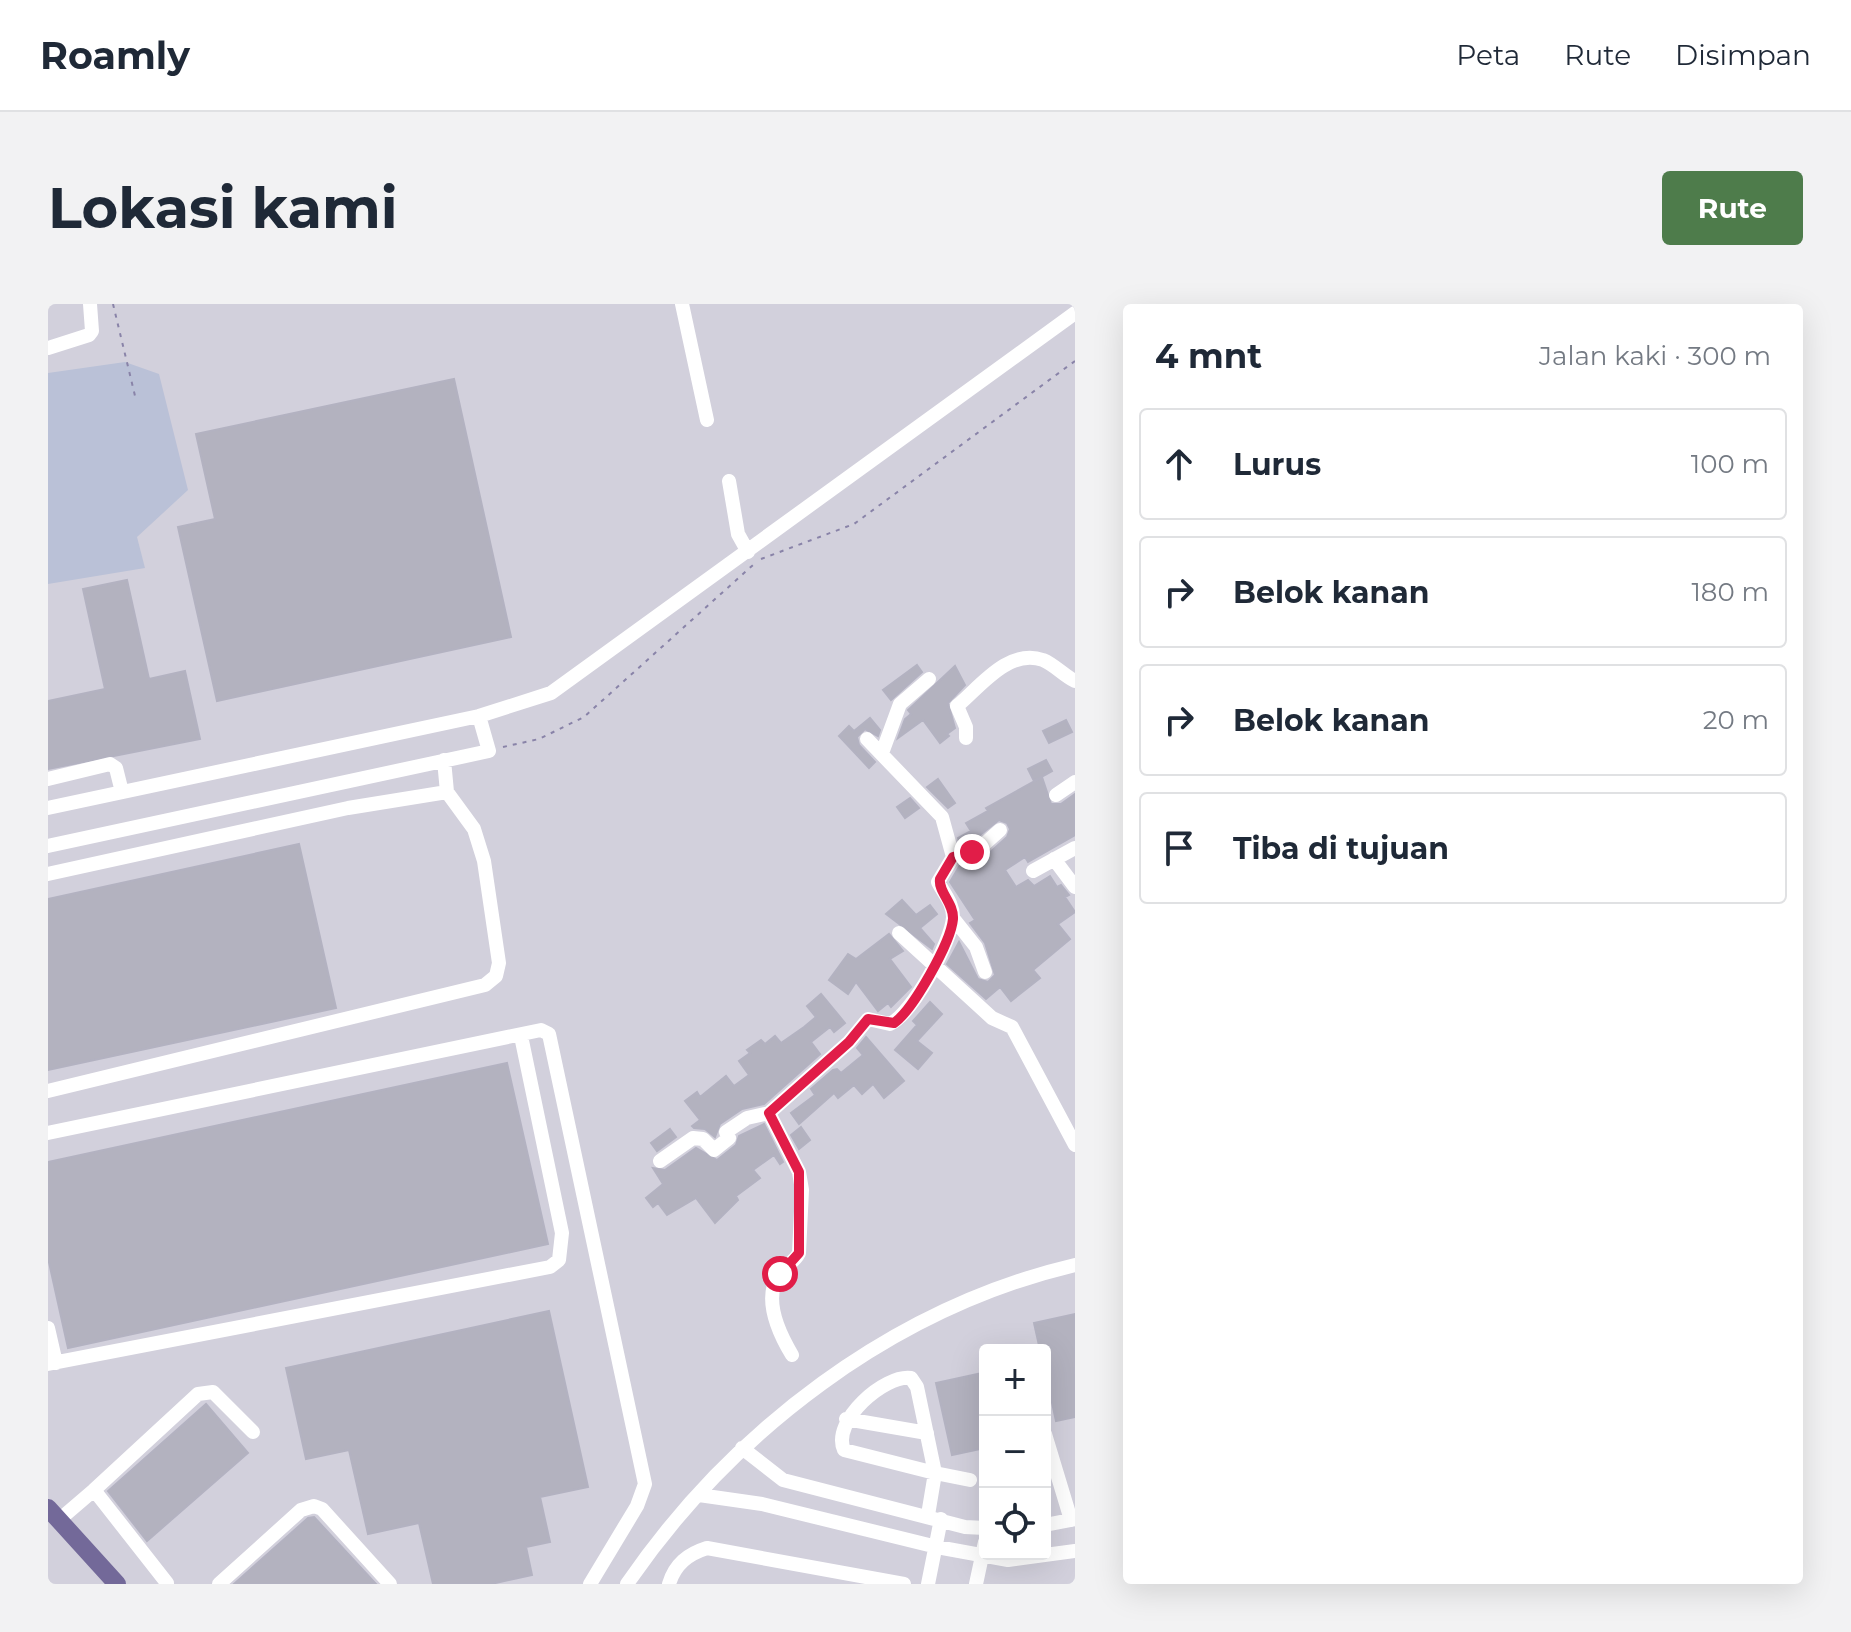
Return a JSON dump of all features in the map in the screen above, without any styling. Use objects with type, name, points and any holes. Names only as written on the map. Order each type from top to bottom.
[{"type":"main road","points":[[54,1514],[117,1584]]},
{"type":"street","points":[[48,348],[89,335],[92,331],[90,304]]},
{"type":"street","points":[[682,304],[707,420]]},
{"type":"street","points":[[48,808],[479,716],[551,693],[1075,313]]},
{"type":"street","points":[[729,481],[738,534],[748,552]]},
{"type":"street","points":[[966,738],[966,727],[957,706],[1003,666],[1019,659],[1040,659],[1075,681]]},
{"type":"street","points":[[882,753],[900,704],[929,679]]},
{"type":"street","points":[[48,846],[489,751],[479,716]]},
{"type":"street","points":[[867,739],[942,817],[953,857]]},
{"type":"street","points":[[48,1091],[485,985],[496,976],[499,963],[484,861],[474,829],[447,792],[444,760]]},
{"type":"street","points":[[48,779],[110,764],[116,768],[122,792]]},
{"type":"street","points":[[1056,795],[1075,782]]},
{"type":"street","points":[[48,874],[348,808],[447,792]]},
{"type":"street","points":[[660,1161],[693,1138],[703,1139],[714,1150],[729,1138],[726,1132],[733,1127],[747,1118],[769,1113],[849,1042],[868,1019],[890,1024],[900,1018],[920,992],[951,925],[949,901],[938,882],[953,857],[981,847],[1000,830]]},
{"type":"street","points":[[1033,871],[1075,848]]},
{"type":"street","points":[[1054,859],[1075,887]]},
{"type":"street","points":[[951,925],[967,934],[976,947],[985,972]]},
{"type":"street","points":[[899,933],[992,1018],[1012,1027],[1075,1145]]},
{"type":"street","points":[[48,1133],[541,1030],[551,1039],[645,1484],[637,1506],[590,1584]]},
{"type":"street","points":[[48,1328],[52,1363],[550,1267],[559,1260],[562,1233],[521,1036]]},
{"type":"street","points":[[769,1113],[793,1157],[802,1190],[799,1253],[780,1274],[774,1287],[774,1323],[792,1355]]},
{"type":"street","points":[[627,1584],[661,1534],[742,1448],[842,1367],[899,1333],[958,1304],[1075,1265]]},
{"type":"street","points":[[928,1584],[937,1547],[935,1473],[917,1387],[911,1378],[904,1377],[858,1406],[846,1419],[840,1438],[849,1454],[935,1473],[970,1480]]},
{"type":"street","points":[[54,1514],[94,1490],[198,1394],[213,1392],[253,1432]]},
{"type":"street","points":[[846,1419],[927,1433]]},
{"type":"street","points":[[742,1448],[783,1480],[979,1527]]},
{"type":"street","points":[[1051,1453],[1073,1519],[1051,1524]]},
{"type":"street","points":[[1060,1482],[1075,1479]]},
{"type":"street","points":[[94,1490],[167,1583]]},
{"type":"street","points":[[699,1495],[762,1504],[937,1547],[979,1548]]},
{"type":"street","points":[[219,1584],[301,1510],[314,1506],[322,1509],[390,1584]]},
{"type":"street","points":[[669,1584],[673,1571],[683,1561],[707,1548],[904,1584]]},
{"type":"street","points":[[1051,1554],[1075,1551]]},
{"type":"street","points":[[976,1584],[981,1560]]},
{"type":"path","points":[[113,304],[136,400]]},
{"type":"path","points":[[489,751],[539,739],[584,717],[761,558],[835,534],[854,524],[1075,361]]},
{"type":"shaded area","points":[[48,304],[1075,304],[1075,1584],[48,1584]]},
{"type":"shaded area","points":[[125,362],[159,374],[188,490],[137,537],[145,568],[48,584],[48,373]]},
{"type":"building","points":[[454,379],[511,637],[217,701],[178,527],[215,519],[196,434]]},
{"type":"building","points":[[127,580],[149,679],[185,671],[200,739],[48,769],[48,701],[105,689],[83,589]]},
{"type":"building","points":[[917,665],[922,672],[891,700],[883,690]]},
{"type":"building","points":[[955,666],[965,685],[948,703],[955,728],[947,734],[949,736],[940,743],[923,720],[898,738],[905,719],[911,714],[908,710]]},
{"type":"building","points":[[870,718],[880,730],[878,736],[865,729],[857,737],[859,745],[875,762],[869,768],[839,736],[849,726],[854,731]]},
{"type":"building","points":[[1066,720],[1072,732],[1049,743],[1043,731]]},
{"type":"building","points":[[1046,760],[1052,771],[1034,781],[1028,769]]},
{"type":"building","points":[[1042,777],[1051,804],[1061,804],[1075,794],[1075,835],[1028,862],[1025,857],[1005,870],[1016,887],[1028,880],[1034,886],[1050,876],[1057,887],[1061,885],[1069,895],[1065,897],[1075,912],[1058,924],[1070,939],[1033,970],[1040,978],[1011,1001],[1000,987],[986,999],[947,964],[959,942],[978,979],[988,982],[995,975],[985,943],[970,923],[975,920],[950,882],[960,865],[987,855],[1007,837],[1010,829],[1007,823],[999,820],[976,838],[960,844],[958,838],[971,831],[966,823],[988,811],[986,808]]},
{"type":"building","points":[[938,779],[955,803],[948,808],[927,787]]},
{"type":"building","points":[[910,798],[919,808],[905,818],[897,807]]},
{"type":"building","points":[[299,844],[336,1008],[48,1070],[48,899]]},
{"type":"building","points":[[902,900],[916,915],[930,905],[937,914],[920,928],[934,944],[932,949],[886,914]]},
{"type":"building","points":[[889,934],[903,951],[890,959],[911,987],[891,1007],[888,1003],[878,1011],[856,982],[848,994],[829,980],[848,954],[856,959]]},
{"type":"building","points":[[821,994],[845,1023],[834,1032],[830,1027],[811,1042],[820,1054],[764,1104],[742,1109],[720,1124],[715,1137],[705,1129],[694,1128],[692,1126],[700,1120],[685,1101],[697,1092],[700,1097],[726,1076],[734,1086],[749,1075],[739,1061],[750,1053],[747,1050],[761,1040],[765,1044],[775,1036],[781,1043],[804,1027],[816,1017],[807,1006]]},
{"type":"building","points":[[930,1002],[942,1014],[917,1041],[932,1053],[918,1069],[895,1050],[917,1025],[913,1021]]},
{"type":"building","points":[[866,1037],[904,1081],[884,1098],[873,1084],[862,1094],[854,1085],[838,1098],[834,1093],[799,1124],[791,1113],[815,1095],[811,1089],[833,1070],[841,1073],[863,1055],[857,1048]]},
{"type":"building","points":[[507,1063],[548,1244],[68,1348],[48,1258],[48,1162]]},
{"type":"building","points":[[764,1124],[783,1162],[780,1164],[774,1155],[753,1170],[760,1178],[736,1196],[738,1200],[715,1223],[696,1198],[667,1215],[658,1203],[653,1207],[646,1198],[663,1184],[653,1168],[665,1170],[696,1148],[717,1160],[736,1145],[739,1136]]},
{"type":"building","points":[[801,1127],[810,1140],[799,1149],[791,1135]]},
{"type":"building","points":[[670,1129],[676,1137],[657,1151],[651,1143]]},
{"type":"building","points":[[549,1311],[588,1487],[540,1497],[550,1542],[526,1547],[532,1575],[491,1584],[433,1584],[419,1523],[368,1534],[349,1450],[306,1459],[286,1368]]},
{"type":"building","points":[[1075,1314],[1075,1417],[1056,1421],[1051,1398],[1051,1344],[1039,1344],[1034,1323]]},
{"type":"building","points":[[979,1374],[979,1449],[952,1455],[936,1383]]},
{"type":"building","points":[[206,1404],[248,1453],[147,1541],[108,1491]]},
{"type":"building","points":[[314,1517],[376,1584],[234,1584],[308,1518]]},
{"type":"route","points":[[780,1274],[799,1253],[802,1190],[793,1157],[769,1113],[849,1042],[868,1019],[894,1023],[912,1004],[949,933],[953,918],[949,901],[938,882],[953,857],[972,852]]}]
